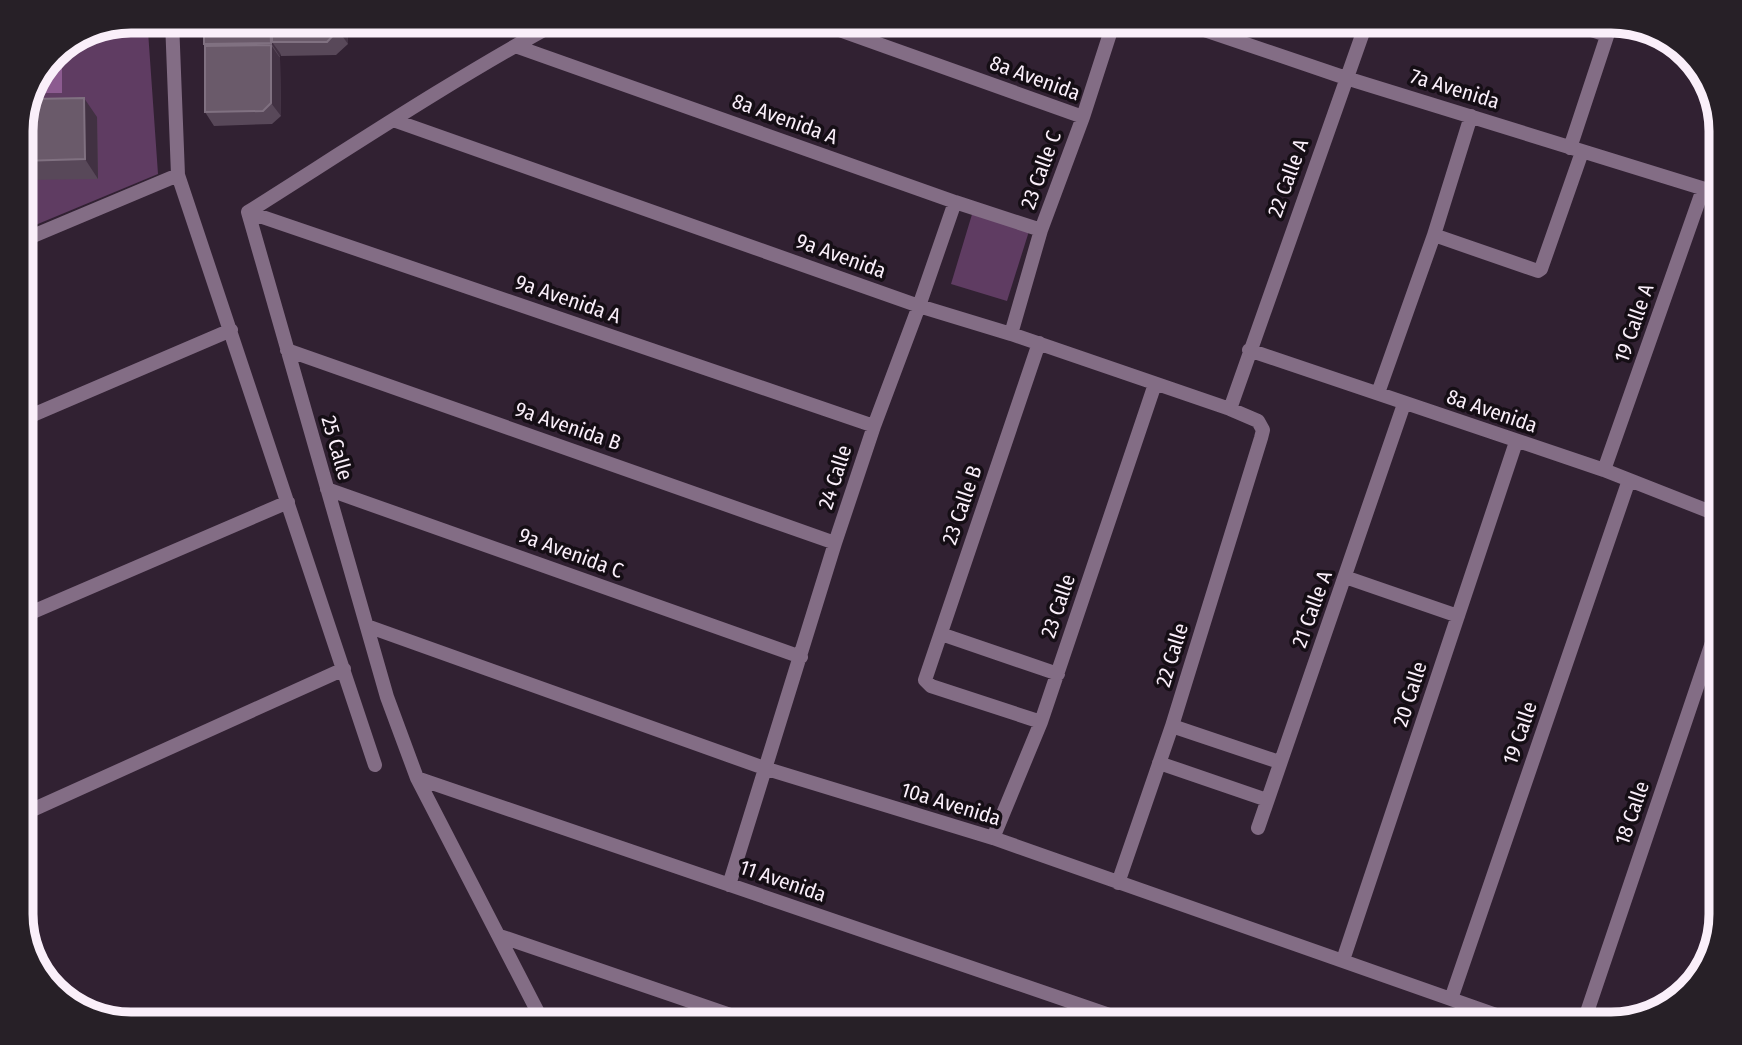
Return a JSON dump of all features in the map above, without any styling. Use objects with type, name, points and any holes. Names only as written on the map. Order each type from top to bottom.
[{"type":"street","points":[[172,33],[178,175],[375,765]]},
{"type":"street","points":[[248,212],[393,120],[538,33]]},
{"type":"street","name":"8a Avenida","points":[[848,33],[1083,117]]},
{"type":"street","name":"23 Calle C","points":[[1011,334],[1041,230],[1083,117],[1110,33]]},
{"type":"street","name":"7a Avenida","points":[[1213,33],[1346,78],[1709,191]]},
{"type":"street","name":"22 Calle A","points":[[1230,409],[1363,33]]},
{"type":"street","points":[[1434,235],[1538,271],[1541,269],[1609,33]]},
{"type":"street","name":"8a Avenida A","points":[[514,46],[1041,230]]},
{"type":"street","points":[[1378,393],[1434,235],[1471,116]]},
{"type":"street","name":"9a Avenida","points":[[393,120],[919,306],[1039,343],[1230,409],[1258,421],[1263,430],[1261,438]]},
{"type":"street","points":[[33,236],[178,175]]},
{"type":"street","name":"19 Calle A","points":[[1604,470],[1703,189]]},
{"type":"street","name":"24 Calle","points":[[730,885],[835,543],[955,202]]},
{"type":"street","name":"25 Calle","points":[[248,212],[387,697],[417,778],[538,1012]]},
{"type":"street","name":"9a Avenida A","points":[[248,212],[874,426]]},
{"type":"street","points":[[33,415],[231,330]]},
{"type":"street","name":"23 Calle B","points":[[1039,343],[925,680],[931,686],[1041,722]]},
{"type":"street","name":"9a Avenida B","points":[[287,350],[835,543]]},
{"type":"street","name":"8a Avenida","points":[[1249,350],[1604,470],[1709,511]]},
{"type":"street","name":"23 Calle","points":[[993,838],[1041,722],[1155,384]]},
{"type":"street","name":"21 Calle A","points":[[1258,828],[1404,404]]},
{"type":"street","name":"22 Calle","points":[[1118,883],[1172,726],[1261,438]]},
{"type":"street","name":"20 Calle","points":[[1343,960],[1516,442]]},
{"type":"street","name":"19 Calle","points":[[1451,999],[1629,480]]},
{"type":"street","name":"9a Avenida C","points":[[327,489],[801,657]]},
{"type":"street","points":[[33,612],[288,502]]},
{"type":"street","points":[[1345,577],[1458,616]]},
{"type":"street","name":"10a Avenida","points":[[367,626],[764,768],[993,838],[1488,1012]]},
{"type":"street","points":[[941,634],[1058,674]]},
{"type":"street","name":"18 Calle","points":[[1587,1012],[1709,651]]},
{"type":"street","points":[[33,810],[344,669]]},
{"type":"street","points":[[1172,726],[1279,762]]},
{"type":"street","points":[[1159,763],[1267,800]]},
{"type":"street","name":"11 Avenida","points":[[417,778],[1101,1012]]},
{"type":"street","points":[[500,936],[722,1012]]},
{"type":"shaded area","points":[[148,33],[158,174],[33,226],[33,125],[37,106],[50,77],[62,62],[77,50],[112,35]]},
{"type":"shaded area","points":[[62,62],[62,93],[42,93]]},
{"type":"shaded area","points":[[973,211],[1030,228],[1007,301],[951,284]]},
{"type":"building","points":[[204,33],[271,33],[271,43],[204,44]]},
{"type":"building","points":[[272,33],[335,33],[327,42],[272,42]]},
{"type":"building","points":[[271,45],[271,103],[263,111],[205,112],[205,46]]},
{"type":"building","points":[[84,98],[85,159],[33,161],[33,125],[39,99]]}]
